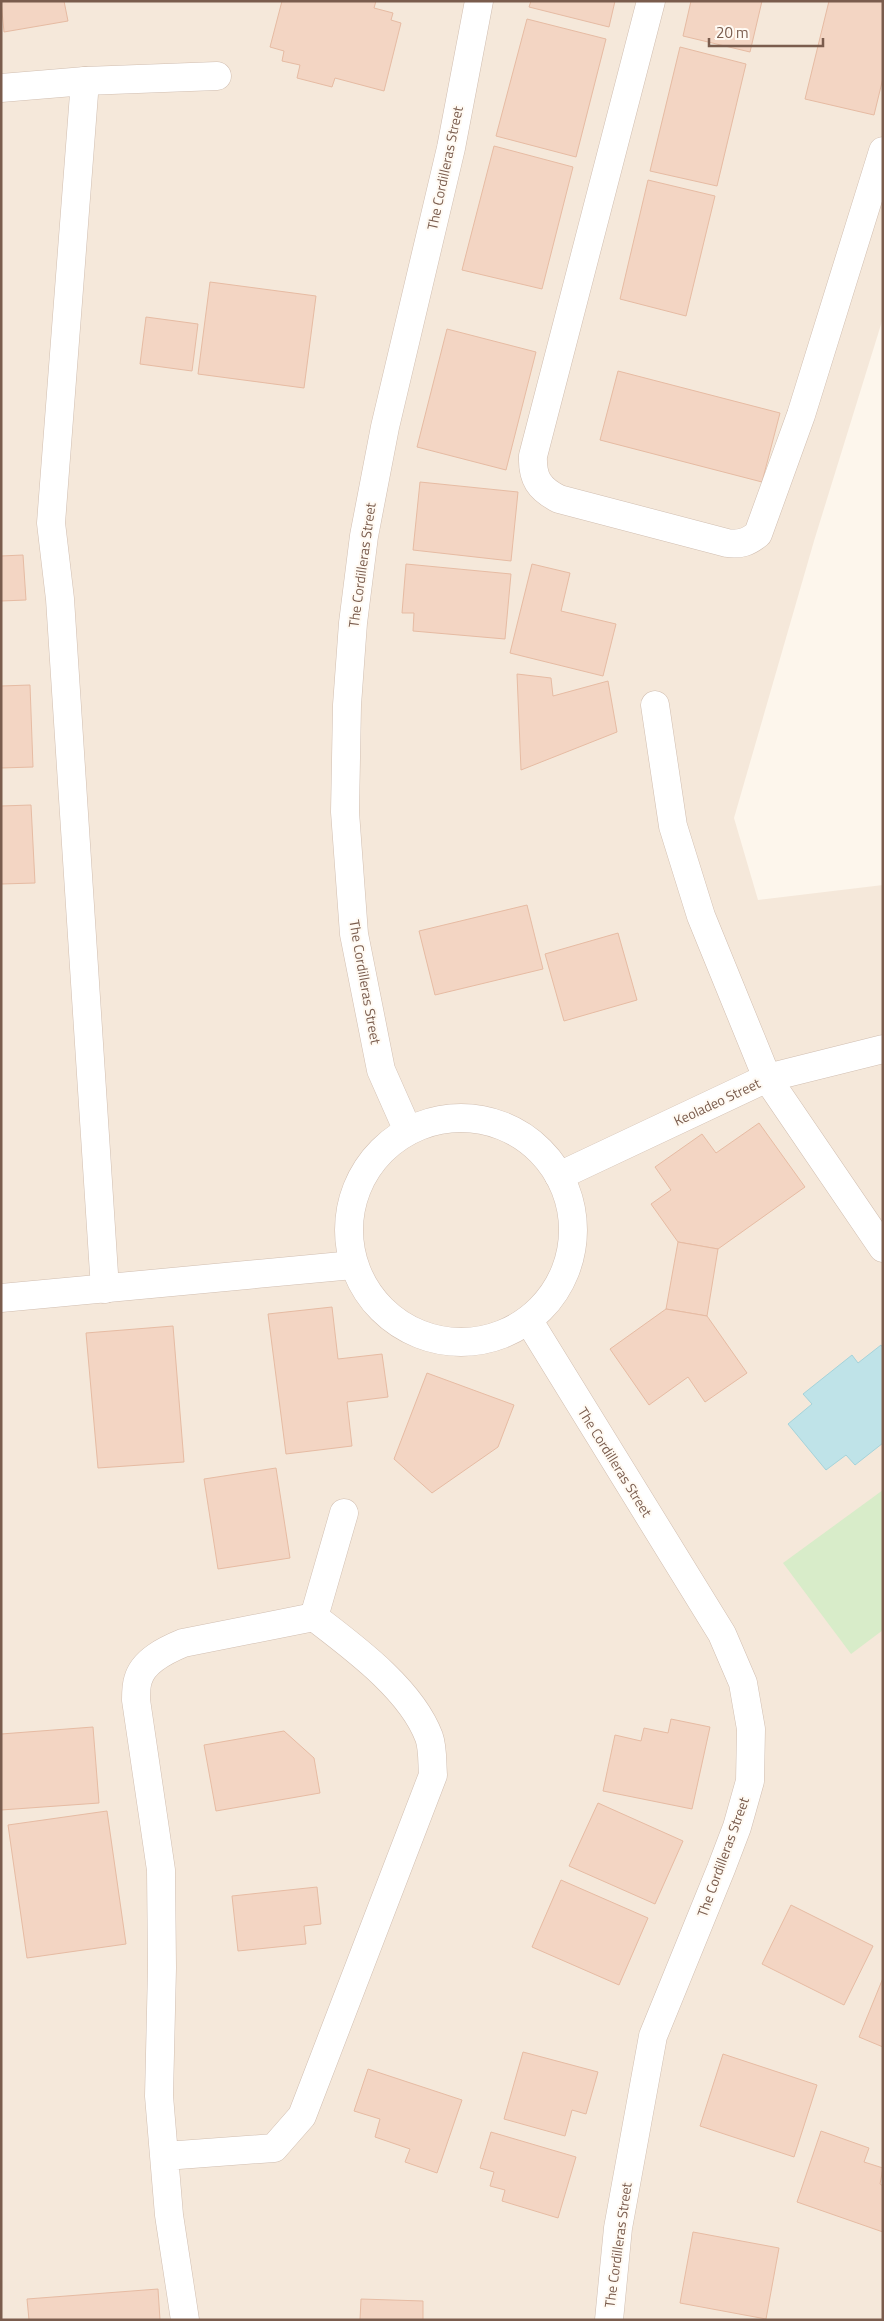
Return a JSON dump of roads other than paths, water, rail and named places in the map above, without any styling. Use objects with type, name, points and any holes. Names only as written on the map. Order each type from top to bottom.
[{"type":"street","name":"The Cordilleras Street","points":[[408,1131],[381,1070],[354,934],[345,812],[347,705],[353,623],[364,536],[385,427],[450,148],[479,1]]},
{"type":"street","points":[[651,1],[533,456],[533,470],[537,482],[546,493],[559,499],[727,544],[749,541],[758,534],[801,416],[883,150]]},
{"type":"street","points":[[1,88],[85,81],[217,76]]},
{"type":"street","points":[[85,81],[51,523],[61,609],[106,1289]]},
{"type":"street","points":[[655,705],[673,826],[701,916],[767,1078],[883,1248]]},
{"type":"street","name":"Keoladeo Street","points":[[559,1176],[767,1078],[883,1049]]},
{"type":"street","points":[[464,1118],[492,1122],[520,1134],[542,1152],[559,1176],[571,1210],[574,1227],[571,1254],[562,1279],[548,1302],[529,1321],[497,1337],[462,1343],[426,1338],[395,1322],[369,1297],[353,1265],[348,1231],[348,1213],[355,1188],[368,1165],[386,1146],[408,1131],[434,1121],[464,1118]]},
{"type":"street","points":[[1,1298],[353,1265]]},
{"type":"street","name":"The Cordilleras Street","points":[[529,1321],[722,1634],[743,1683],[750,1729],[750,1781],[737,1827],[653,2036],[618,2228],[608,2320]]},
{"type":"street","points":[[314,1617],[344,1513]]},
{"type":"street","points":[[165,2156],[274,2148],[302,2116],[433,1775],[430,1738],[412,1705],[363,1654],[314,1617],[182,1643],[162,1652],[143,1670],[138,1680],[136,1700],[161,1870],[162,1968],[159,2096],[169,2215],[185,2320]]},
{"type":"water","points":[[881,1345],[883,1348],[883,1443],[855,1465],[846,1455],[826,1470],[788,1424],[812,1404],[803,1394],[852,1355],[858,1363]]}]
